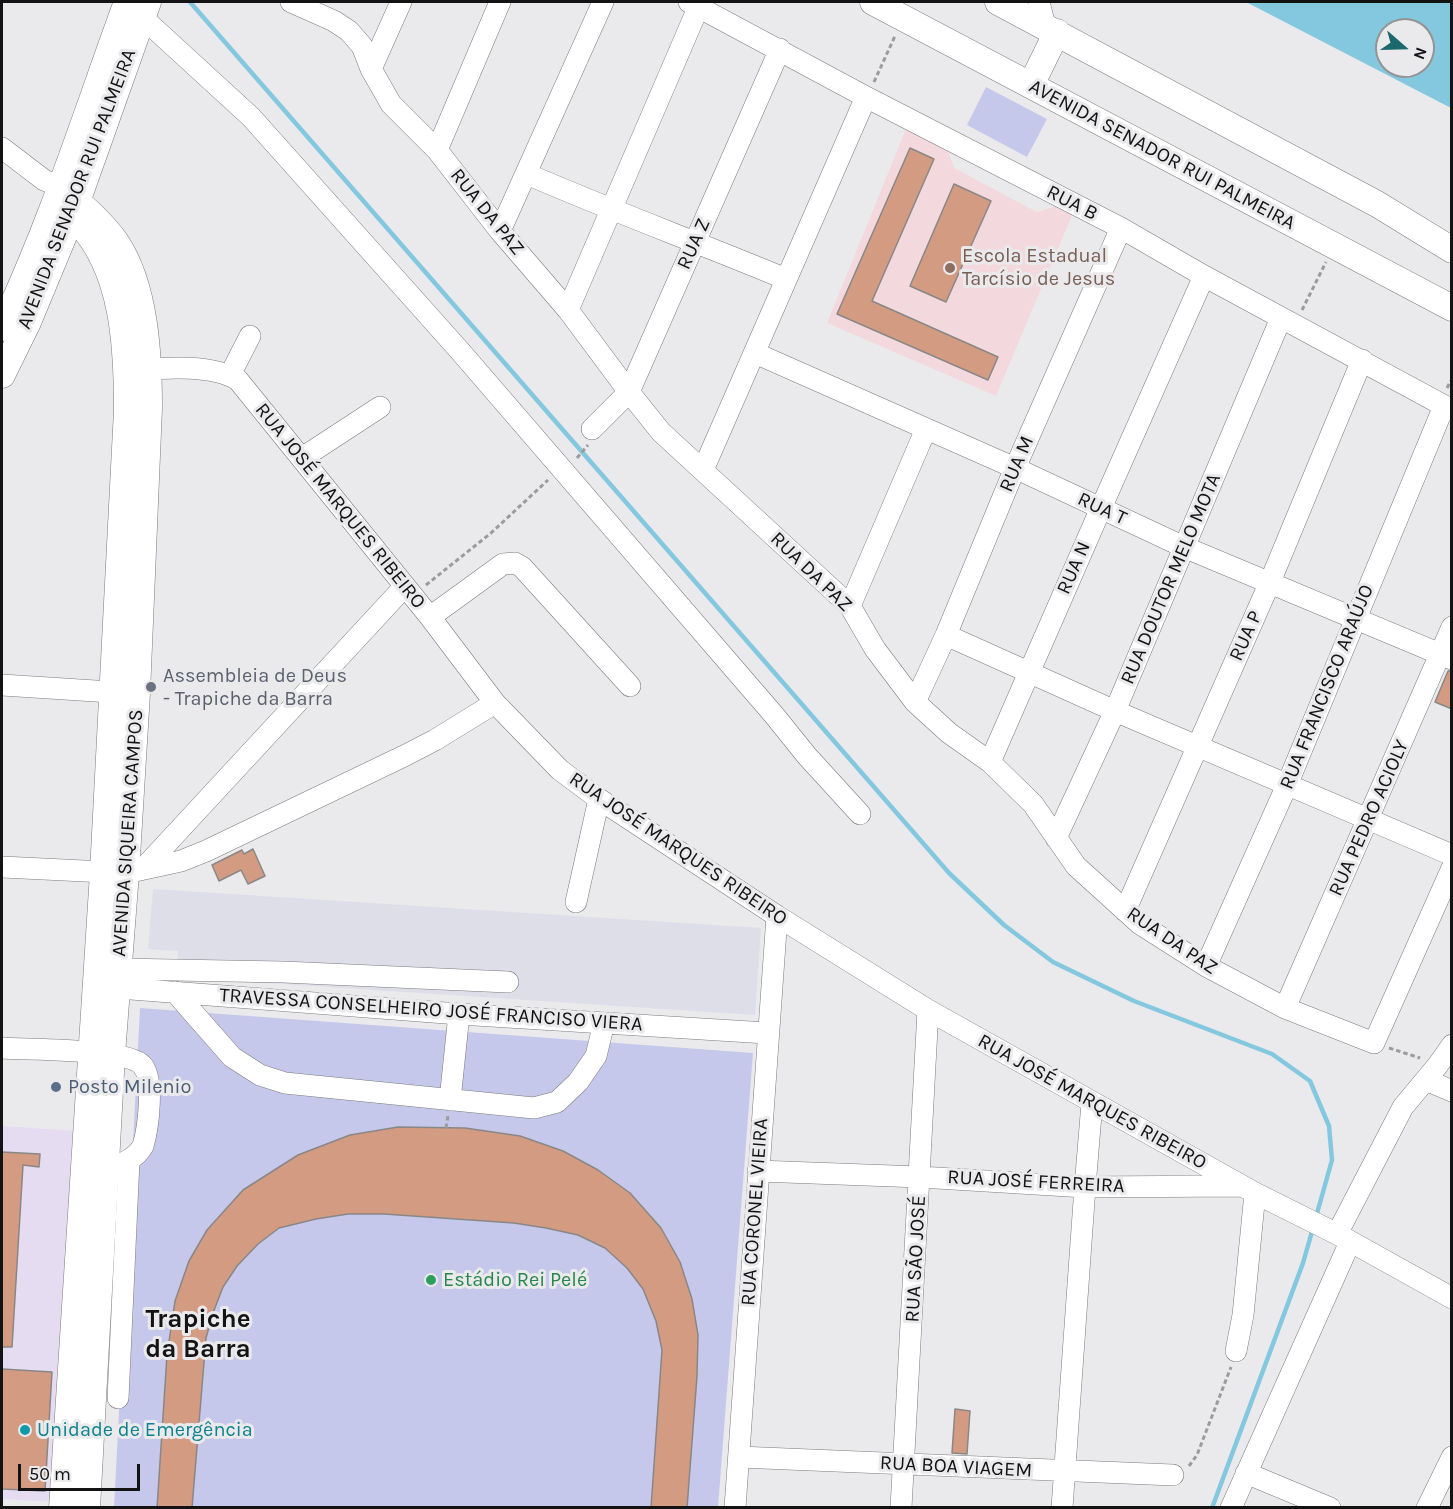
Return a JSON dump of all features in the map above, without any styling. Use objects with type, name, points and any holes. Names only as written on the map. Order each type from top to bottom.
[{"type":"main road","name":"AVENIDA SENADOR RUI PALMEIRA","points":[[873,2],[903,20],[1031,85],[1452,308]]},
{"type":"main road","points":[[998,2],[1047,20],[1377,204],[1452,250]]},
{"type":"main road","name":"AVENIDA SENADOR RUI PALMEIRA","points":[[2,328],[62,197],[140,7]]},
{"type":"main road","points":[[1031,85],[1047,20]]},
{"type":"main road","name":"AVENIDA SENADOR RUI PALMEIRA","points":[[2,375],[28,322],[57,251],[62,197]]},
{"type":"main road","name":"AVENIDA SIQUEIRA CAMPOS","points":[[62,197],[99,250],[108,270],[116,293],[124,339],[138,370]]},
{"type":"main road","name":"AVENIDA SIQUEIRA CAMPOS","points":[[62,197],[116,242],[129,265],[137,289],[138,370],[127,421],[124,872],[101,1054],[114,1242],[108,1336],[87,1508]]},
{"type":"main road","points":[[57,251],[70,244],[78,243],[99,250]]},
{"type":"main road","name":"AVENIDA SIQUEIRA CAMPOS","points":[[62,1508],[107,1157]]},
{"type":"street","points":[[371,69],[401,2]]},
{"type":"street","points":[[436,150],[500,2]]},
{"type":"street","points":[[500,231],[603,2]]},
{"type":"street","name":"RUA DA PAZ","points":[[298,3],[349,31],[362,46],[371,69],[391,104],[436,150],[500,231],[568,310],[628,392],[661,432],[850,606],[875,649],[915,702],[949,733],[990,762],[1033,804],[1076,866],[1140,924],[1206,966],[1285,1008],[1374,1043]]},
{"type":"street","points":[[568,310],[612,211],[694,5]]},
{"type":"street","name":"RUA B","points":[[694,5],[866,97],[1121,228],[1204,276],[1448,408]]},
{"type":"street","points":[[140,7],[251,117],[460,351],[569,465],[807,756],[860,814]]},
{"type":"street","name":"RUA Z","points":[[592,436],[628,392],[780,49]]},
{"type":"street","points":[[703,470],[866,97]]},
{"type":"street","points":[[2,148],[62,197]]},
{"type":"street","points":[[527,174],[612,211],[695,241],[786,279]]},
{"type":"street","name":"RUA M","points":[[915,702],[1121,228]]},
{"type":"street","name":"RUA N","points":[[990,762],[1204,276]]},
{"type":"street","name":"RUA DOUTOR MELO MOTA","points":[[1056,838],[1184,548],[1288,322]]},
{"type":"street","points":[[138,370],[196,369],[230,375],[250,336]]},
{"type":"street","name":"RUA T","points":[[755,353],[1015,468],[1184,548],[1446,657]]},
{"type":"street","name":"RUA P","points":[[1125,911],[1270,582],[1362,360]]},
{"type":"street","name":"RUA JOSÉ MARQUES RIBEIRO","points":[[230,375],[238,380],[308,454],[495,703],[561,770],[599,799],[777,916],[928,1010],[1249,1190],[1340,1236],[1452,1298]]},
{"type":"street","points":[[308,454],[380,407]]},
{"type":"street","name":"RUA FRANCISCO ARAÚJO","points":[[1206,966],[1287,785],[1354,620],[1448,408]]},
{"type":"street","points":[[850,606],[926,429]]},
{"type":"street","points":[[430,617],[503,564],[515,563],[522,567],[630,686]]},
{"type":"street","points":[[124,872],[409,591]]},
{"type":"street","name":"RUA PEDRO ACIOLY","points":[[1285,1008],[1368,820],[1446,657],[1452,627]]},
{"type":"street","points":[[946,635],[1114,711],[1452,855]]},
{"type":"street","points":[[2,685],[125,693]]},
{"type":"street","points":[[2,867],[124,872],[181,861],[435,740],[495,703]]},
{"type":"street","points":[[576,902],[599,799]]},
{"type":"street","points":[[1374,1043],[1452,868]]},
{"type":"street","name":"RUA CORONEL VIEIRA","points":[[735,1508],[777,916]]},
{"type":"street","points":[[111,983],[283,972],[508,982]]},
{"type":"street","name":"TRAVESSA CONSELHEIRO JOSÉ FRANCISO VIERA","points":[[111,983],[175,992],[459,1014],[767,1033]]},
{"type":"street","points":[[175,992],[232,1057],[260,1075],[285,1083],[534,1108],[556,1102],[578,1082],[596,1056],[604,1023]]},
{"type":"street","name":"RUA SÃO JOSÉ","points":[[901,1508],[921,1177],[928,1010]]},
{"type":"street","points":[[450,1100],[459,1014]]},
{"type":"street","points":[[1231,1508],[1340,1236],[1403,1107],[1452,1045]]},
{"type":"street","points":[[2,1048],[101,1054],[131,1058],[142,1065],[148,1074],[150,1086],[145,1140],[140,1152],[107,1157]]},
{"type":"street","points":[[1432,1072],[1452,1091]]},
{"type":"street","points":[[1062,1508],[1092,1103]]},
{"type":"street","name":"RUA JOSÉ FERREIRA","points":[[758,1171],[921,1177],[1085,1187],[1249,1190]]},
{"type":"street","points":[[1236,1351],[1243,1315],[1249,1190]]},
{"type":"street","points":[[108,1336],[125,1338],[131,1350],[125,1396]]},
{"type":"street","name":"RUA BOA VIAGEM","points":[[739,1457],[1173,1475]]},
{"type":"street","points":[[1427,1508],[1452,1457]]},
{"type":"street","points":[[1246,1473],[1330,1508]]},
{"type":"path","points":[[878,73],[903,20]]},
{"type":"path","points":[[1288,322],[1334,246]]},
{"type":"path","points":[[409,591],[482,540],[552,476],[569,465],[592,436]]},
{"type":"path","points":[[1374,1043],[1432,1072]]},
{"type":"path","points":[[1173,1475],[1180,1475],[1187,1470],[1197,1455],[1224,1389],[1236,1351]]},
{"type":"shaded area","points":[[1246,2],[1451,2],[1451,108],[1393,78],[1435,78],[1435,18],[1375,18],[1375,69]]},
{"type":"shaded area","points":[[986,87],[1047,119],[1027,157],[967,125]]},
{"type":"shaded area","name":"Escola Estadual Tarcísio de Jesus","points":[[906,129],[947,147],[954,168],[1037,212],[1056,206],[1073,213],[996,396],[827,323]]},
{"type":"shaded area","points":[[153,889],[761,928],[755,1015],[176,977],[178,951],[148,949]]},
{"type":"shaded area","name":"Estádio Rei Pelé","points":[[140,1008],[753,1053],[718,1507],[114,1508]]},
{"type":"shaded area","points":[[2,1126],[77,1131],[54,1502],[2,1499]]},
{"type":"building","points":[[910,148],[934,159],[872,301],[998,357],[988,380],[837,314]]},
{"type":"building","points":[[954,184],[991,201],[946,302],[910,286]]},
{"type":"building","points":[[1448,671],[1452,671],[1452,709],[1435,702]]},
{"type":"building","points":[[253,849],[265,876],[248,884],[241,870],[219,881],[212,865],[242,850],[244,854]]},
{"type":"building","points":[[398,1127],[465,1128],[520,1136],[563,1151],[598,1170],[630,1193],[661,1228],[680,1262],[692,1299],[698,1335],[687,1508],[651,1508],[662,1350],[656,1321],[643,1289],[627,1268],[605,1248],[578,1235],[514,1223],[384,1214],[348,1214],[279,1228],[258,1244],[237,1266],[223,1287],[206,1338],[192,1508],[157,1508],[167,1355],[175,1301],[189,1261],[207,1230],[243,1190],[298,1155],[350,1135]]},
{"type":"building","points":[[2,1152],[40,1154],[39,1167],[23,1165],[12,1347],[2,1347]]},
{"type":"building","name":"Unidade de Emergência","points":[[2,1369],[52,1372],[45,1491],[2,1489]]},
{"type":"building","points":[[955,1409],[970,1411],[967,1454],[952,1453]]},
{"type":"waterway","points":[[190,2],[949,873],[1004,925],[1053,962],[1134,1001],[1272,1054],[1310,1081],[1329,1126],[1332,1160],[1316,1217]]},
{"type":"waterway","points":[[1212,1508],[1303,1263],[1313,1228]]},
{"type":"place","name":"Escola Estadual Tarcísio de Jesus","points":[[950,268]]},
{"type":"place","name":"Assembleia de Deus - Trapiche da Barra","points":[[151,687]]},
{"type":"place","name":"Posto Milenio","points":[[56,1087]]},
{"type":"place","name":"Estádio Rei Pelé","points":[[431,1280]]},
{"type":"place","name":"Unidade de Emergência","points":[[25,1430]]},
{"type":"district","name":"Trapiche da Barra","points":[[198,1335]]}]
